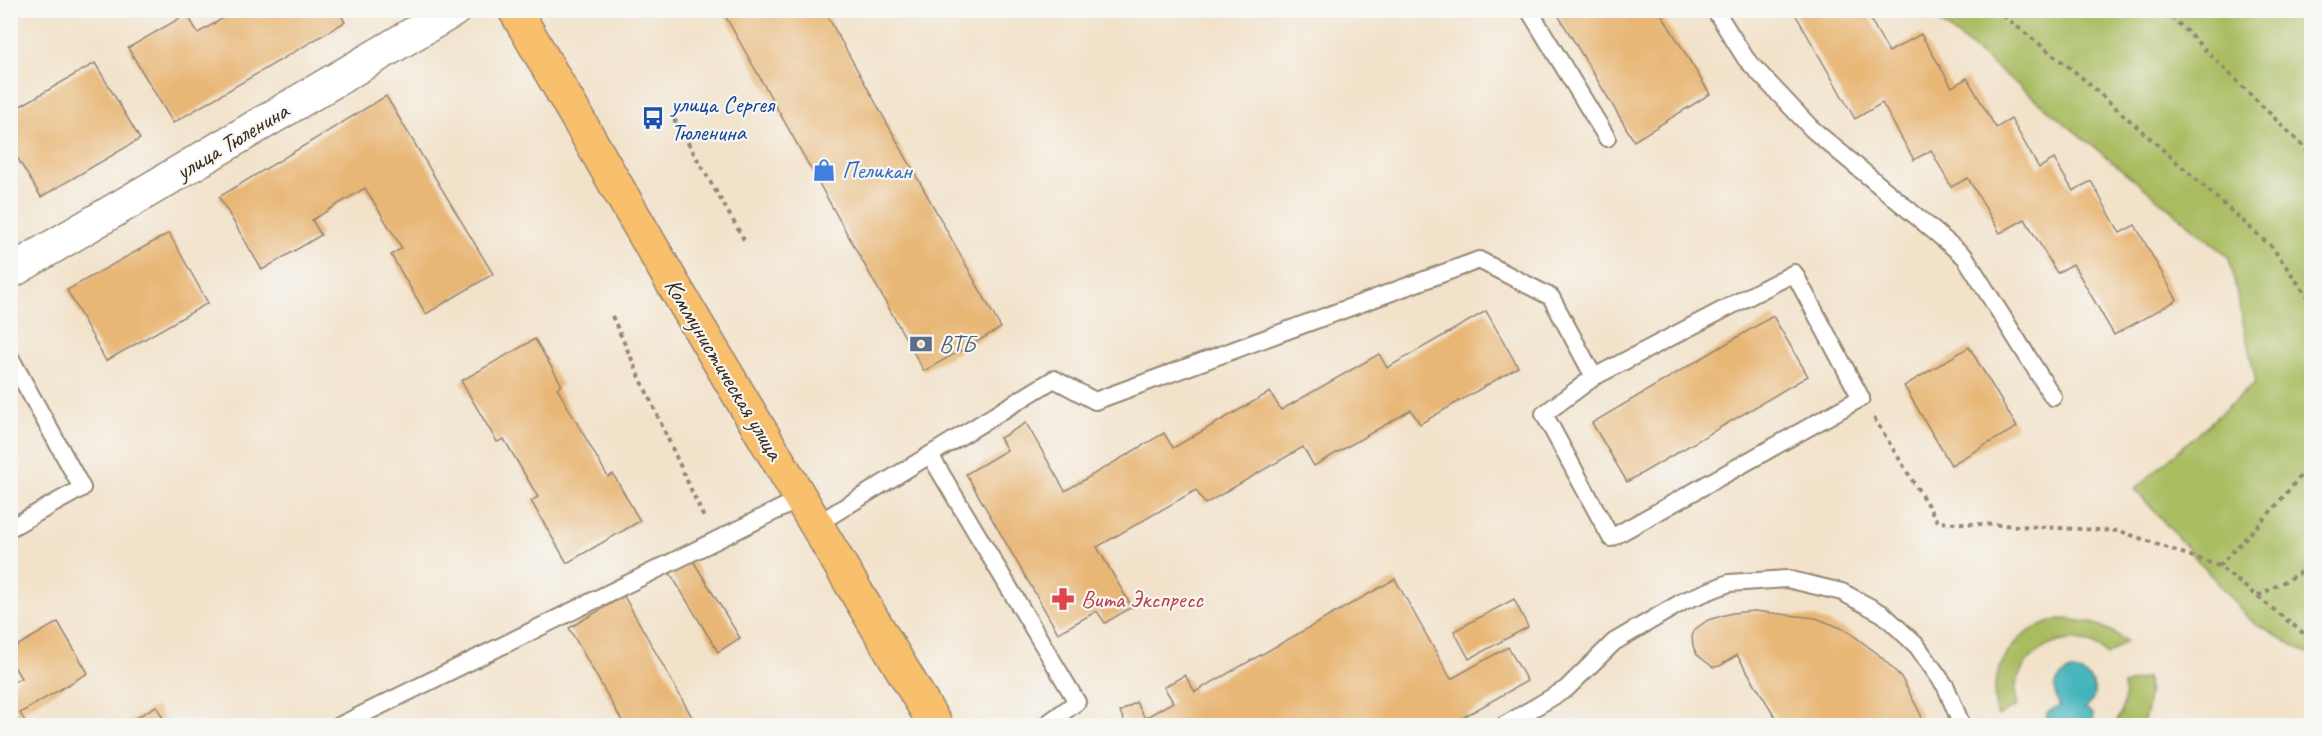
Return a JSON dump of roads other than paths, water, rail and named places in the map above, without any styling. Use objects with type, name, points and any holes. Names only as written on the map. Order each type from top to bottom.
[{"type":"main road","name":"Коммунистическая улица","points":[[523,13],[673,284],[936,726]]},
{"type":"street","name":"улица Тюленина","points":[[10,272],[454,10]]},
{"type":"lane","points":[[1529,10],[1607,138]]},
{"type":"lane","points":[[1715,10],[1746,59],[1812,129],[1965,257],[2053,397]]},
{"type":"lane","points":[[339,726],[714,541],[810,511],[930,455],[1054,379],[1095,401],[1479,260],[1551,297],[1594,377]]},
{"type":"lane","points":[[1794,273],[1861,398],[1611,538],[1544,414],[1594,377],[1794,273]]},
{"type":"lane","points":[[10,357],[82,488],[10,528]]},
{"type":"lane","points":[[930,455],[1077,702],[1044,726]]},
{"type":"lane","points":[[1503,726],[1566,689],[1614,642],[1684,601],[1729,583],[1786,579],[1842,592],[1883,614],[1917,646],[1946,687],[1962,726]]},
{"type":"water","points":[[2070,671],[2085,675],[2093,684],[2093,697],[2085,709],[2093,714],[2094,724],[2045,725],[2047,713],[2060,705],[2055,690],[2057,681]]},
{"type":"place","name":"улица Сергея Тюленина","points":[[653,118]]},
{"type":"place","name":"Пеликан","points":[[824,170]]},
{"type":"place","name":"ВТБ","points":[[921,344]]},
{"type":"place","name":"Вита Экспресс","points":[[1063,599]]}]
